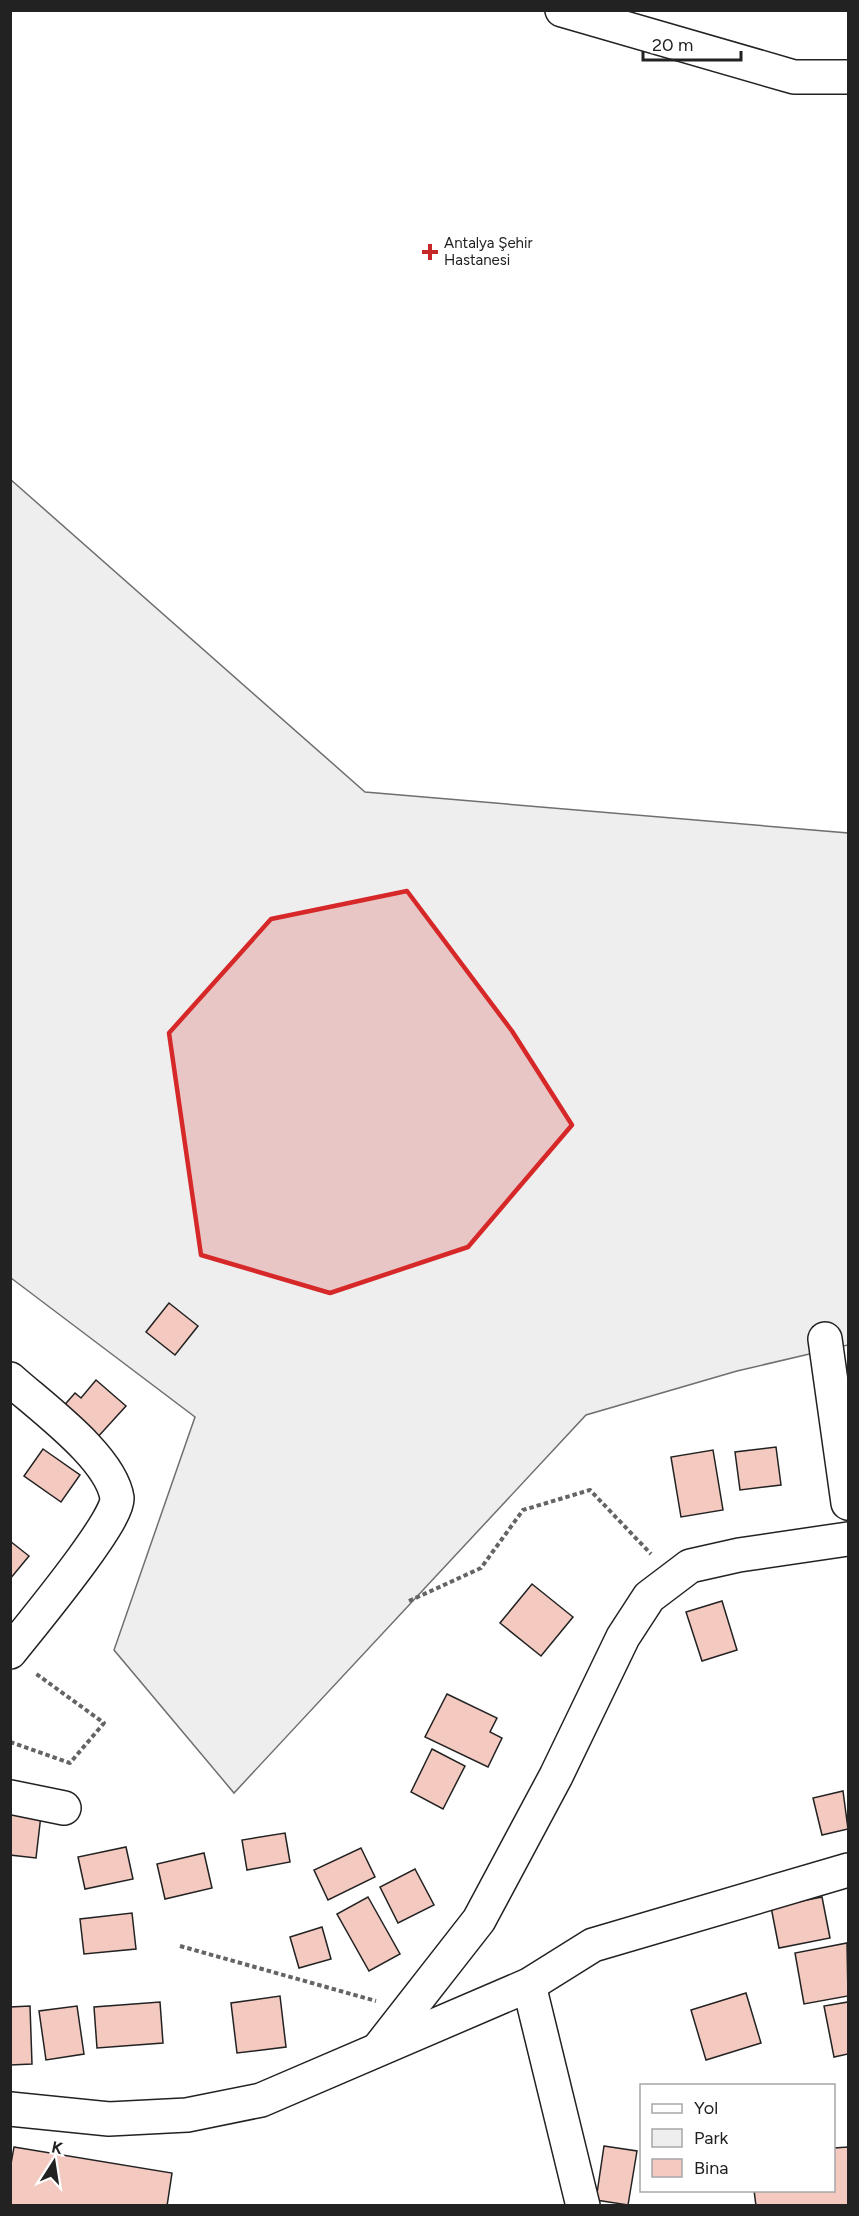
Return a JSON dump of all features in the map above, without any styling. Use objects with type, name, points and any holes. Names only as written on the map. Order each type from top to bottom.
[{"type":"street","points":[[562,10],[794,78],[849,77]]},
{"type":"street","points":[[825,1339],[849,1503]]},
{"type":"street","points":[[10,1379],[87,1449],[109,1476],[118,1500],[111,1519],[20,1660]]},
{"type":"street","points":[[376,2052],[479,1920],[556,1776],[623,1637],[649,1597],[690,1566],[739,1555],[849,1539]]},
{"type":"street","points":[[10,1797],[64,1808]]},
{"type":"street","points":[[10,2109],[109,2119],[187,2115],[261,2100],[529,1985],[593,1945],[849,1870]]},
{"type":"street","points":[[529,1985],[583,2205]]},
{"type":"path","points":[[409,1601],[481,1568],[523,1510],[590,1490],[674,1578]]},
{"type":"path","points":[[10,1742],[70,1763],[104,1723],[20,1660]]},
{"type":"path","points":[[180,1946],[408,2011]]},
{"type":"highlighted area","points":[[407,891],[512,1031],[572,1125],[468,1247],[330,1293],[201,1255],[169,1033],[271,919]]},
{"type":"green space","points":[[10,479],[365,792],[848,833],[848,1345],[737,1371],[586,1415],[234,1793],[114,1650],[195,1417],[11,1278]]},
{"type":"building","points":[[169,1303],[198,1326],[175,1355],[146,1332]]},
{"type":"building","points":[[96,1380],[126,1406],[96,1439],[61,1409],[75,1393],[81,1398]]},
{"type":"building","points":[[776,1447],[781,1485],[740,1490],[735,1452]]},
{"type":"building","points":[[43,1449],[80,1475],[61,1502],[24,1476]]},
{"type":"building","points":[[713,1450],[723,1510],[681,1517],[671,1457]]},
{"type":"building","points":[[10,1541],[29,1556],[10,1579]]},
{"type":"building","points":[[532,1584],[573,1617],[541,1656],[500,1623]]},
{"type":"building","points":[[722,1601],[737,1650],[702,1661],[686,1612]]},
{"type":"building","points":[[447,1694],[497,1718],[490,1732],[502,1738],[488,1767],[425,1737]]},
{"type":"building","points":[[432,1749],[465,1766],[443,1809],[411,1792]]},
{"type":"building","points":[[843,1791],[848,1829],[822,1835],[813,1798]]},
{"type":"building","points":[[10,1811],[41,1815],[36,1858],[10,1855]]},
{"type":"building","points":[[285,1833],[290,1862],[247,1870],[242,1840]]},
{"type":"building","points":[[126,1847],[133,1879],[85,1889],[78,1857]]},
{"type":"building","points":[[361,1848],[375,1877],[328,1900],[314,1870]]},
{"type":"building","points":[[204,1853],[212,1888],[165,1899],[157,1864]]},
{"type":"building","points":[[415,1869],[434,1905],[398,1923],[380,1887]]},
{"type":"building","points":[[368,1897],[400,1954],[369,1971],[337,1914]]},
{"type":"building","points":[[822,1897],[830,1938],[779,1948],[771,1907]]},
{"type":"building","points":[[132,1913],[136,1949],[84,1954],[80,1919]]},
{"type":"building","points":[[322,1927],[331,1959],[299,1968],[290,1937]]},
{"type":"building","points":[[847,1943],[848,1996],[804,2004],[795,1953]]},
{"type":"building","points":[[746,1993],[761,2043],[706,2060],[691,2010]]},
{"type":"building","points":[[280,1996],[286,2047],[237,2053],[231,2003]]},
{"type":"building","points":[[160,2002],[163,2043],[97,2048],[94,2007]]},
{"type":"building","points":[[848,2002],[848,2054],[834,2057],[824,2006]]},
{"type":"building","points":[[30,2006],[32,2064],[10,2065],[10,2007]]},
{"type":"building","points":[[77,2006],[84,2054],[46,2060],[39,2011]]},
{"type":"building","points":[[604,2146],[637,2151],[628,2205],[596,2200]]},
{"type":"building","points":[[14,2147],[172,2173],[167,2206],[10,2206],[10,2169]]},
{"type":"building","points":[[848,2147],[848,2206],[756,2206],[754,2192],[835,2192],[835,2148]]},
{"type":"place","name":"Antalya Şehir Hastanesi","points":[[430,252]]}]
